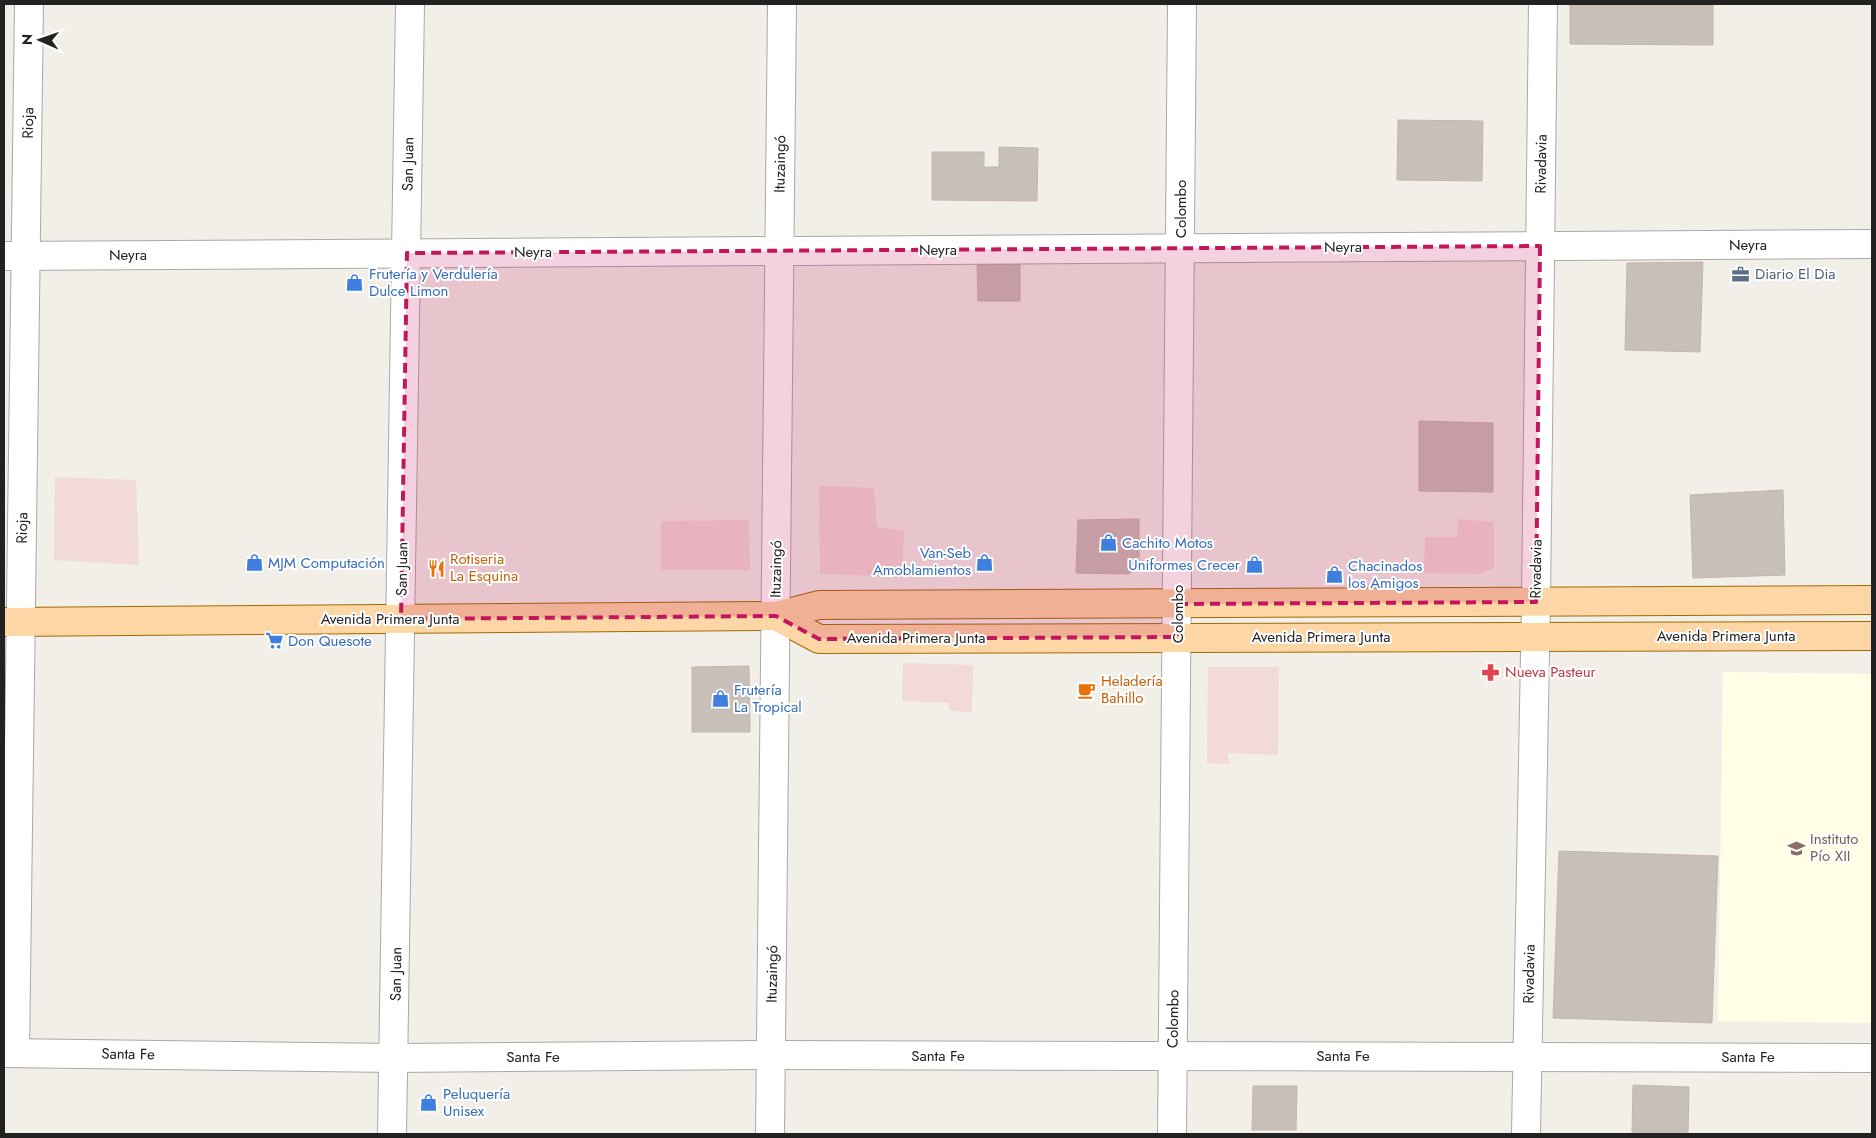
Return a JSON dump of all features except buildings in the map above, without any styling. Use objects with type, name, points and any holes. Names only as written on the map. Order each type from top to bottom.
[{"type":"main road","name":"Avenida Primera Junta","points":[[12,622],[776,616],[819,606],[1872,600]]},
{"type":"main road","name":"Avenida Primera Junta","points":[[776,616],[819,638],[1872,636]]},
{"type":"street","name":"Rioja","points":[[9,1053],[15,256],[29,4]]},
{"type":"street","name":"San Juan","points":[[392,1134],[395,1058],[410,4]]},
{"type":"street","name":"Ituzaingó","points":[[770,1134],[782,4]]},
{"type":"street","name":"Colombo","points":[[1172,1134],[1178,637],[1182,4]]},
{"type":"street","name":"Rivadavia","points":[[1526,1134],[1536,602],[1543,4]]},
{"type":"street","name":"Neyra","points":[[15,256],[1872,244]]},
{"type":"street","name":"Santa Fe","points":[[9,1053],[395,1058],[771,1055],[1872,1058]]},
{"type":"highlighted area","points":[[1540,246],[1536,602],[1178,604],[1178,637],[819,639],[776,616],[401,619],[407,253]]},
{"type":"shaded area","points":[[55,477],[136,480],[139,565],[54,560]]},
{"type":"shaded area","points":[[819,486],[874,488],[877,527],[904,531],[902,577],[820,574]]},
{"type":"shaded area","points":[[1458,519],[1494,522],[1494,568],[1480,574],[1424,573],[1425,537],[1457,537]]},
{"type":"shaded area","points":[[749,520],[750,570],[661,570],[661,521]]},
{"type":"shaded area","points":[[903,663],[973,665],[972,712],[949,711],[949,703],[902,701]]},
{"type":"shaded area","points":[[1208,667],[1279,667],[1278,755],[1227,753],[1230,764],[1207,763]]},
{"type":"shaded area","name":"Instituto Pío XII","points":[[1723,672],[1872,674],[1872,1023],[1718,1021]]},
{"type":"place","name":"Diario El Dia","points":[[1741,274]]},
{"type":"place","name":"Frutería y Verdulería Dulce Limon","points":[[355,283]]},
{"type":"place","name":"Cachito Motos","points":[[1108,543]]},
{"type":"place","name":"Van-Seb Amoblamientos","points":[[985,562]]},
{"type":"place","name":"MJM Computación","points":[[254,563]]},
{"type":"place","name":"Uniformes Crecer","points":[[1254,565]]},
{"type":"place","name":"Rotiseria La Esquina","points":[[436,568]]},
{"type":"place","name":"Chacinados los Amigos","points":[[1334,575]]},
{"type":"place","name":"Don Quesote","points":[[274,641]]},
{"type":"place","name":"Nueva Pasteur","points":[[1491,672]]},
{"type":"place","name":"Heladería Bahillo","points":[[1087,690]]},
{"type":"place","name":"Frutería La Tropical","points":[[720,699]]},
{"type":"place","name":"Instituto Pío XII","points":[[1796,848]]},
{"type":"place","name":"Peluquería Unisex","points":[[429,1103]]}]
